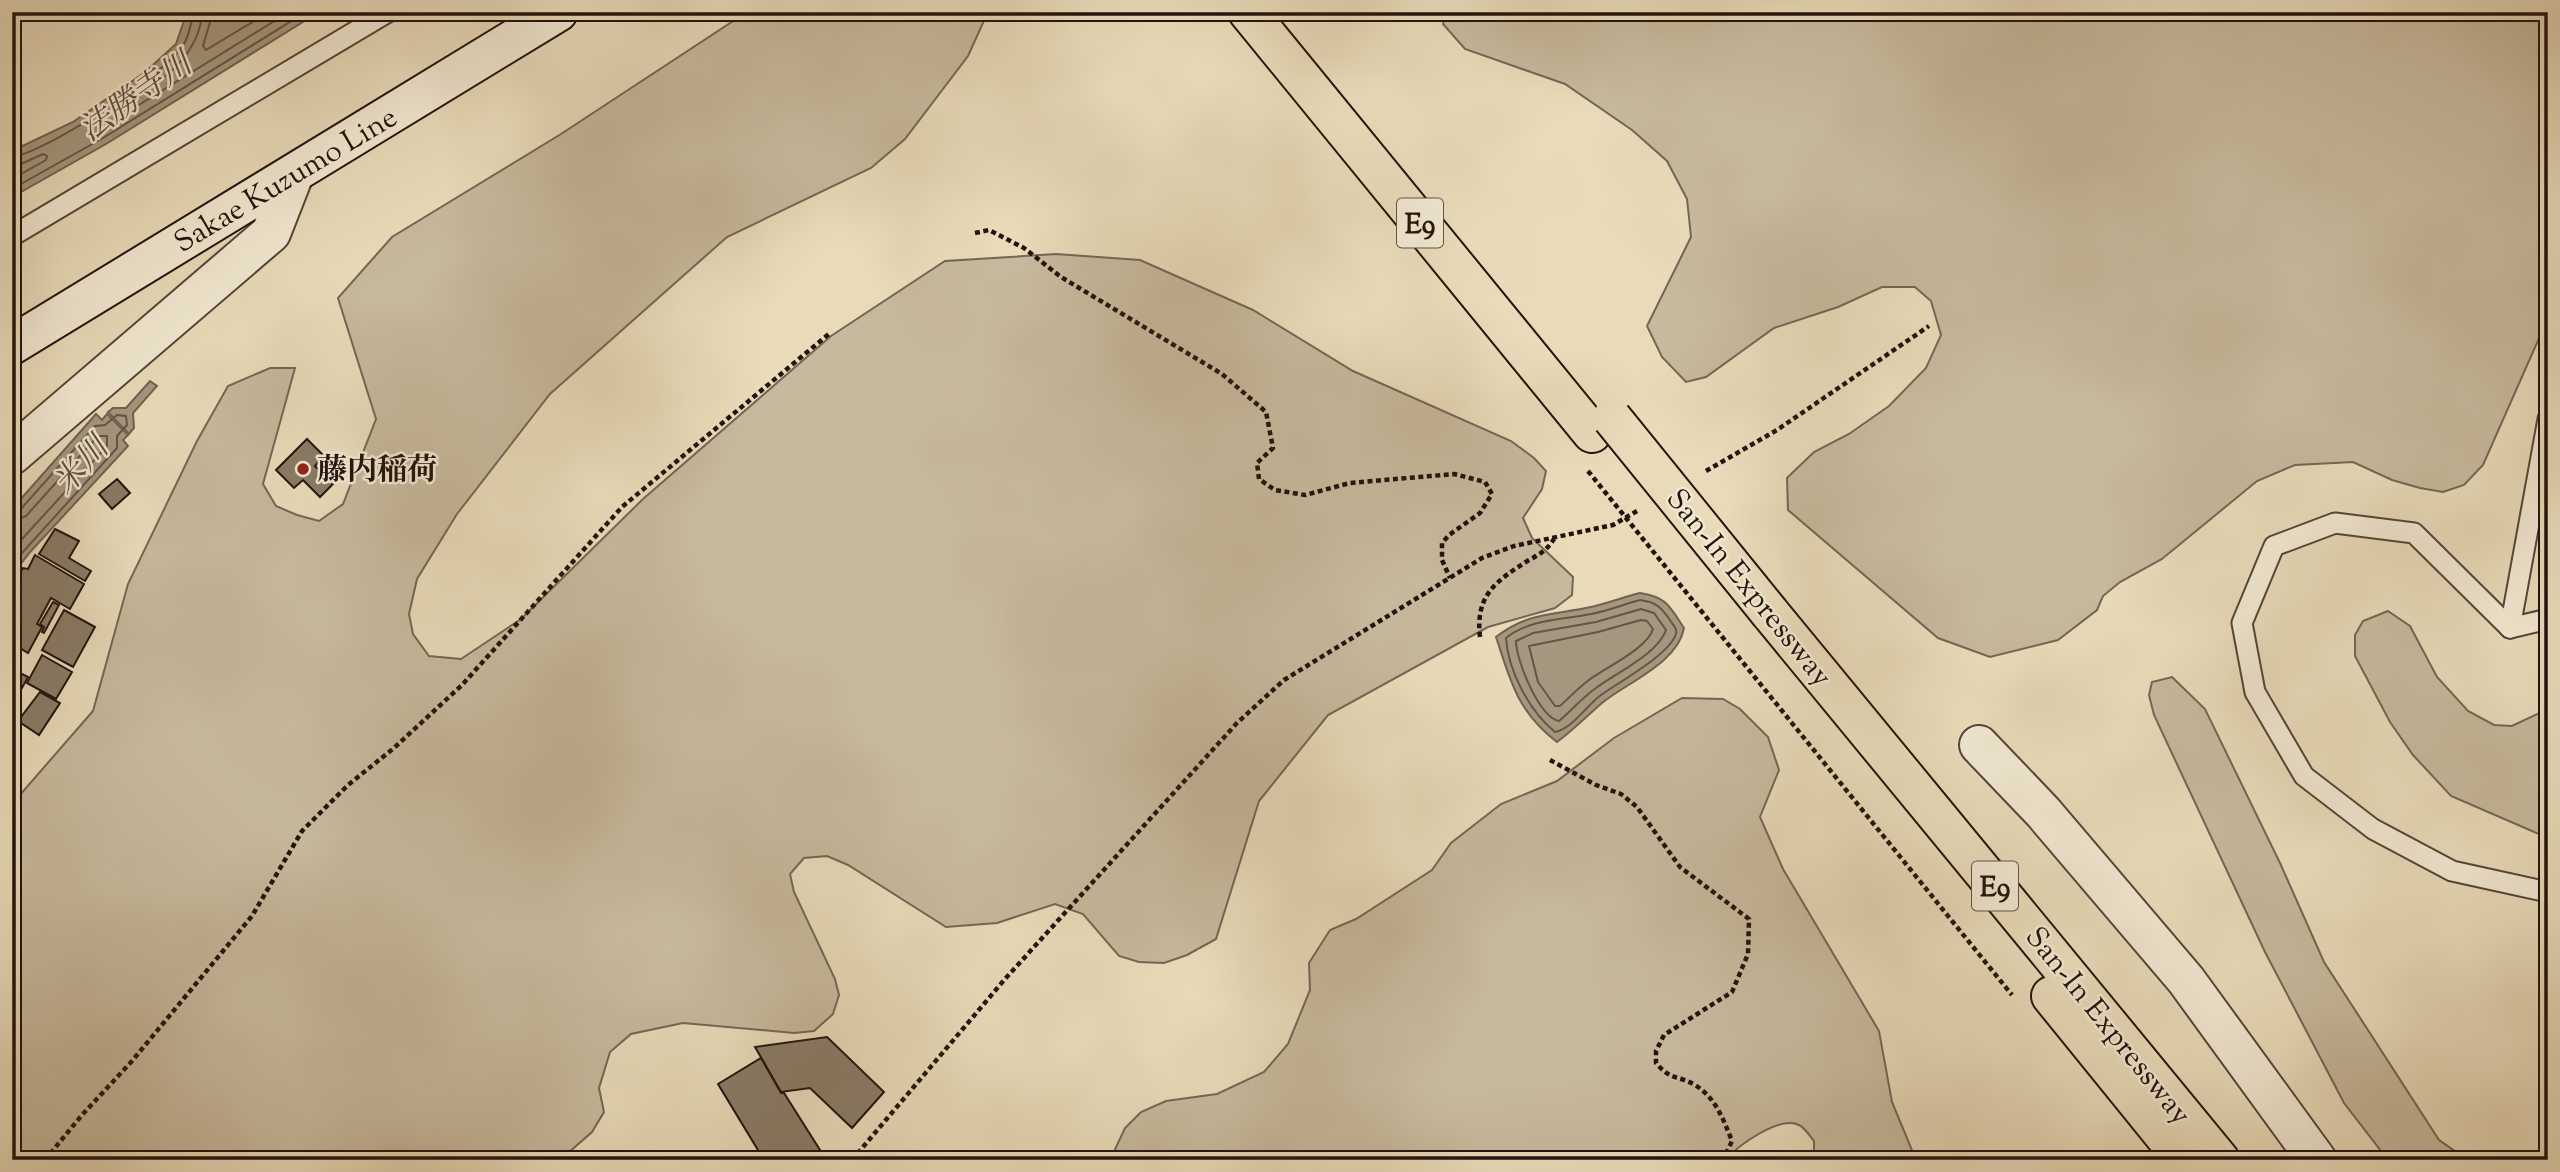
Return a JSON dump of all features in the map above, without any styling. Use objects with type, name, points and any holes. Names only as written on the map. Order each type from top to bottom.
[{"type":"highway","name":"San-In Expressway","points":[[1248,12],[1595,438],[1760,620],[2209,1157]]},
{"type":"highway","name":"San-In Expressway","points":[[1281,12],[1595,438]]},
{"type":"street","name":"Sakae Kuzumo Line","points":[[12,345],[294,174],[536,18]]},
{"type":"street","points":[[12,455],[271,233],[294,174]]},
{"type":"street","points":[[1979,745],[2043,812],[2186,980],[2318,1160]]},
{"type":"lane","points":[[12,236],[388,12]]},
{"type":"lane","points":[[2510,628],[2548,419]]},
{"type":"lane","points":[[2510,628],[2414,533],[2335,523],[2274,546],[2242,623],[2255,692],[2304,776],[2373,828],[2452,871],[2548,891]]},
{"type":"lane","points":[[2510,628],[2548,620]]},
{"type":"path","points":[[975,233],[989,230],[1024,248],[1061,277],[1222,374],[1266,412],[1273,449],[1257,463],[1259,479],[1275,490],[1305,495],[1350,484],[1454,474],[1485,482],[1492,494],[1480,513],[1449,534],[1442,543],[1442,559],[1450,578]]},
{"type":"path","points":[[1695,477],[1777,429],[1928,326]]},
{"type":"path","points":[[46,1160],[252,916],[302,831],[348,785],[394,748],[462,685],[622,507],[830,333]]},
{"type":"path","points":[[1595,438],[2015,998]]},
{"type":"path","points":[[852,1160],[1005,979],[1237,723],[1284,680],[1482,558],[1514,546],[1613,525],[1648,505]]},
{"type":"path","points":[[1480,637],[1478,617],[1490,590],[1507,574],[1548,548],[1554,538]]},
{"type":"path","points":[[1550,760],[1596,785],[1621,794],[1637,807],[1680,867],[1749,919],[1748,954],[1732,992],[1664,1035],[1656,1051],[1656,1063],[1665,1075],[1694,1084],[1718,1105],[1732,1141],[1723,1160]]},
{"type":"shaded area","points":[[747,12],[988,12],[968,56],[905,139],[871,168],[727,237],[550,394],[457,514],[417,579],[409,614],[413,634],[429,656],[461,659],[521,619],[643,499],[831,336],[945,261],[1056,254],[1140,260],[1253,310],[1353,371],[1511,441],[1546,471],[1542,489],[1523,518],[1532,538],[1573,577],[1572,595],[1555,608],[1488,627],[1328,715],[1259,801],[1216,939],[1187,955],[1164,963],[1139,962],[1119,956],[1083,914],[1055,904],[997,923],[946,927],[848,865],[827,856],[804,858],[790,874],[794,892],[835,979],[839,995],[833,1014],[814,1031],[794,1033],[683,1023],[631,1034],[610,1052],[599,1088],[604,1112],[592,1132],[560,1160],[12,1160],[12,804],[93,711],[128,584],[197,441],[228,386],[270,368],[295,368],[263,484],[276,506],[319,521],[343,504],[376,419],[338,298],[392,237],[561,134]]},
{"type":"shaded area","points":[[1446,12],[2548,12],[2548,318],[2483,465],[2464,485],[2443,492],[2420,488],[2392,480],[2353,462],[2295,465],[2257,481],[2162,559],[2120,582],[2103,596],[2097,610],[2058,640],[1990,657],[1938,638],[1788,510],[1787,478],[1814,452],[1849,434],[1889,406],[1926,368],[1941,335],[1931,301],[1915,287],[1882,287],[1838,307],[1774,328],[1706,377],[1686,382],[1662,357],[1647,326],[1691,237],[1687,199],[1667,161],[1632,130],[1565,84],[1465,49],[1443,24]]},
{"type":"shaded area","points":[[2388,611],[2410,626],[2437,677],[2468,711],[2494,725],[2512,726],[2548,709],[2548,838],[2451,796],[2413,755],[2390,722],[2355,656],[2355,635],[2363,621]]},
{"type":"shaded area","points":[[2172,677],[2205,709],[2280,863],[2324,962],[2439,1140],[2468,1160],[2388,1160],[2344,1103],[2265,952],[2154,715],[2149,695],[2152,682]]},
{"type":"shaded area","points":[[1682,698],[1723,699],[1740,709],[1768,737],[1779,770],[1760,817],[1783,869],[1879,1031],[1892,1102],[1916,1160],[1814,1160],[1814,1141],[1801,1126],[1791,1123],[1781,1124],[1759,1134],[1725,1160],[1110,1160],[1125,1128],[1141,1112],[1166,1101],[1217,1094],[1264,1072],[1288,1044],[1310,990],[1309,963],[1330,930],[1356,919],[1432,870],[1451,843],[1501,804],[1557,781],[1614,738]]},
{"type":"water","name":"法勝寺川","points":[[187,12],[319,12],[106,144],[12,197],[12,151],[73,122],[144,73],[176,44]]},
{"type":"water","points":[[150,381],[157,386],[133,413],[134,428],[129,434],[108,412],[113,408],[126,408]]},
{"type":"water","name":"米川","points":[[96,414],[102,420],[107,414],[128,435],[123,440],[128,446],[12,575],[12,509]]},
{"type":"water","points":[[1640,593],[1662,600],[1671,609],[1684,628],[1680,640],[1662,662],[1612,695],[1557,742],[1533,719],[1517,695],[1496,637],[1530,619],[1591,607]]},
{"type":"building","points":[[307,439],[324,456],[315,466],[333,484],[320,497],[303,480],[294,488],[276,470]]},
{"type":"building","points":[[117,479],[130,493],[112,509],[99,494]]},
{"type":"building","points":[[55,529],[79,541],[69,558],[91,571],[85,581],[39,554]]},
{"type":"building","points":[[35,555],[84,584],[70,609],[51,598],[37,624],[42,627],[28,653],[12,643],[12,587],[23,568],[28,569]]},
{"type":"building","points":[[53,602],[59,605],[44,633],[44,627],[40,624]]},
{"type":"building","points":[[64,610],[95,627],[73,667],[42,650]]},
{"type":"building","points":[[42,655],[72,672],[56,699],[27,683]]},
{"type":"building","points":[[12,669],[28,677],[12,706]]},
{"type":"building","points":[[40,692],[60,703],[39,735],[18,721]]},
{"type":"building","points":[[827,1037],[884,1092],[852,1128],[810,1088],[781,1092],[755,1047]]},
{"type":"building","points":[[761,1058],[820,1150],[804,1160],[764,1160],[718,1084]]},
{"type":"place","name":"藤内稲荷","points":[[303,469]]}]
